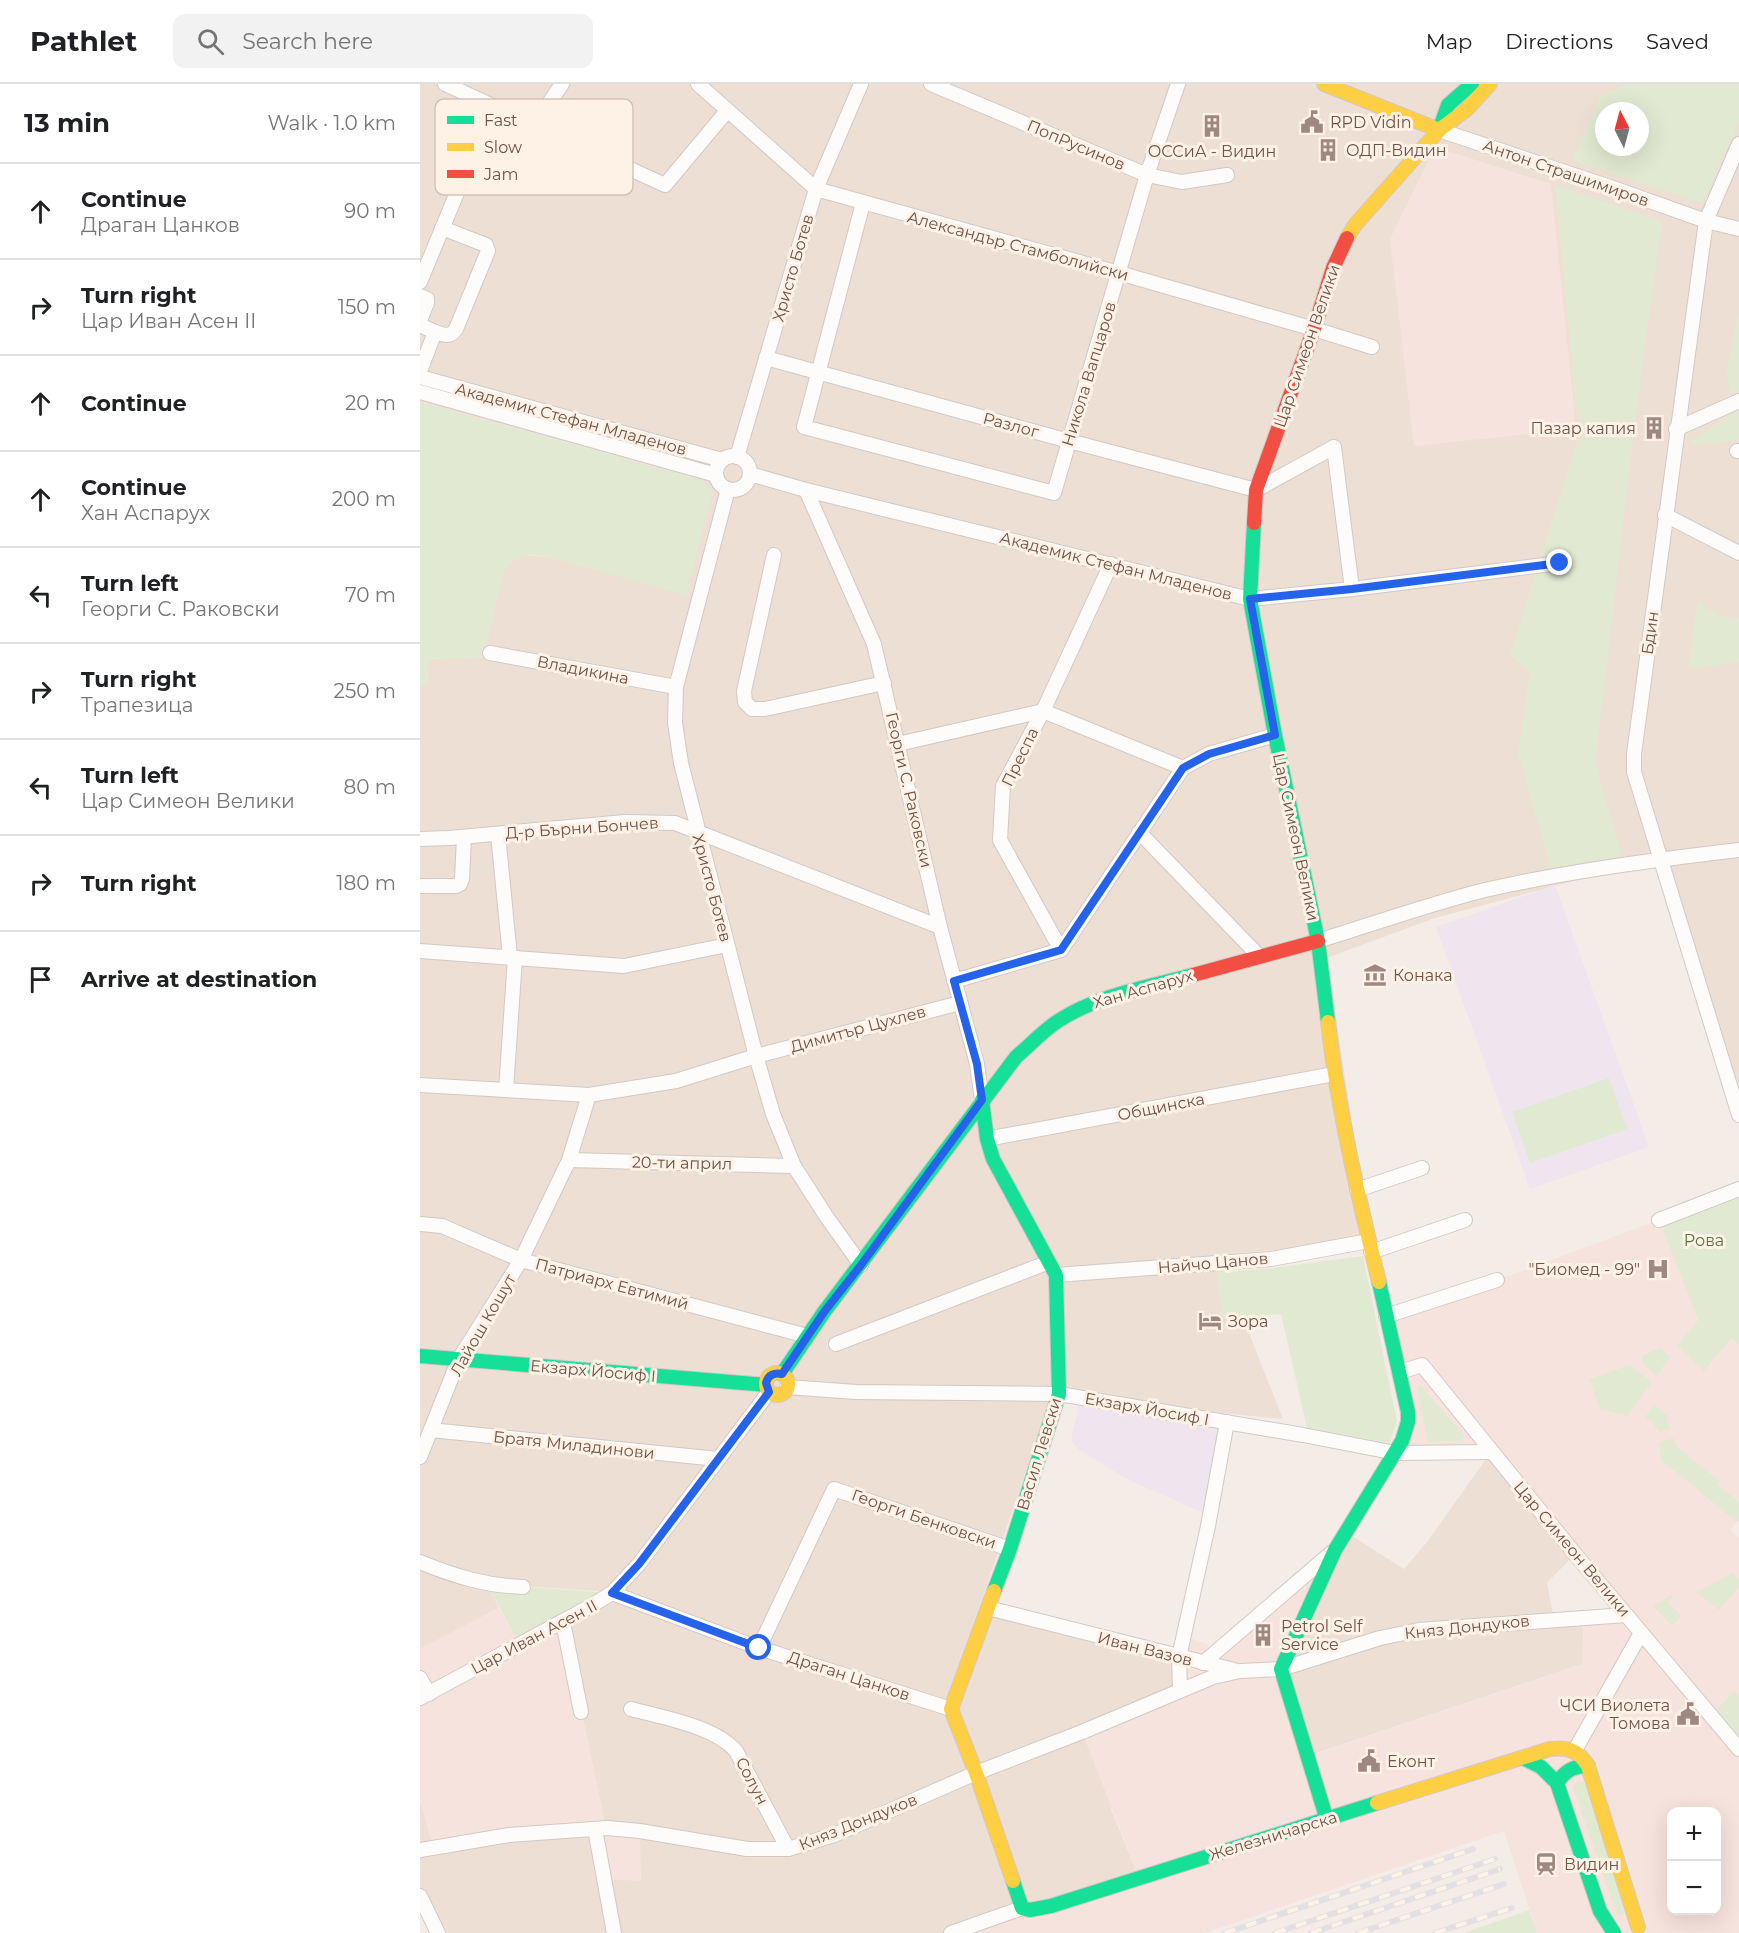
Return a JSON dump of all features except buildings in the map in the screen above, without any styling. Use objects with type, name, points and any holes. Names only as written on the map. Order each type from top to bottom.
[{"type":"street","points":[[445,84],[477,99]]},
{"type":"street","points":[[552,99],[562,84]]},
{"type":"street","name":"Александър Стамболийски","points":[[698,84],[816,189],[1119,273],[1372,347]]},
{"type":"street","name":"Христо Ботев","points":[[737,457],[816,189],[861,84]]},
{"type":"street","name":"ПопРусинов","points":[[932,84],[1147,175],[1182,182],[1227,176]]},
{"type":"street","name":"Никола Вапцаров","points":[[818,373],[804,427],[1054,493],[1147,175],[1178,84]]},
{"type":"street","name":"Антон Страшимиров","points":[[1324,84],[1439,130],[1706,221],[1739,229]]},
{"type":"street","name":"Цар Симеон Велики","points":[[1439,130],[1448,105],[1472,84]]},
{"type":"street","name":"Цар Симеон Велики","points":[[1396,1453],[1406,1433],[1408,1412],[1356,1190],[1334,1074],[1318,941],[1275,735],[1250,599],[1256,490],[1343,245],[1355,225],[1439,130],[1467,109],[1490,84]]},
{"type":"street","points":[[633,171],[665,185],[727,111]]},
{"type":"street","name":"Бдин","points":[[1739,144],[1706,221],[1676,429],[1634,754],[1634,772],[1739,1115]]},
{"type":"street","points":[[420,282],[456,195]]},
{"type":"street","points":[[818,373],[864,203]]},
{"type":"street","points":[[420,325],[446,336],[452,334],[488,251],[486,245],[442,228]]},
{"type":"street","points":[[420,296],[427,299],[427,303],[420,320]]},
{"type":"street","points":[[420,372],[435,332]]},
{"type":"street","name":"Разлог","points":[[766,358],[1256,490]]},
{"type":"street","name":"Академик Стефан Младенов","points":[[420,377],[722,460]]},
{"type":"street","name":"Академик Стефан Младенов","points":[[420,392],[716,475]]},
{"type":"street","points":[[1676,429],[1739,401]]},
{"type":"street","points":[[1256,490],[1334,447],[1352,589]]},
{"type":"street","points":[[728,456],[737,457],[748,464],[750,474],[745,485],[735,490],[728,489],[720,483],[716,475],[717,468],[728,456]]},
{"type":"street","name":"Академик Стефан Младенов","points":[[750,474],[806,490],[1250,599],[1352,589],[1560,563]]},
{"type":"street","name":"Христо Ботев","points":[[728,489],[676,687],[675,723],[681,764],[773,1114],[794,1166],[861,1265]]},
{"type":"street","name":"Георги С. Раковски","points":[[806,490],[874,644],[940,927],[977,1064],[982,1100]]},
{"type":"street","points":[[1665,515],[1739,553]]},
{"type":"street","points":[[774,555],[744,691],[745,702],[752,709],[765,709],[884,682]]},
{"type":"street","name":"Преспа","points":[[1061,950],[1000,840],[1003,786],[1043,711],[1111,564]]},
{"type":"street","name":"Владикина","points":[[490,652],[676,687]]},
{"type":"street","points":[[898,744],[1043,711],[1183,768]]},
{"type":"street","points":[[954,981],[1061,950],[1183,768],[1209,754],[1275,735]]},
{"type":"street","name":"Д-р Бърни Бончев","points":[[420,839],[624,822],[675,823],[940,927]]},
{"type":"street","points":[[1139,832],[1259,956]]},
{"type":"street","points":[[498,834],[513,958],[506,1090]]},
{"type":"street","points":[[420,886],[460,884],[464,837]]},
{"type":"street","points":[[1318,941],[1483,891],[1662,859],[1739,850]]},
{"type":"street","name":"Хан Аспарух","points":[[784,1381],[807,1336],[982,1100],[1016,1057],[1035,1038],[1056,1022],[1101,1000],[1318,941]]},
{"type":"street","points":[[420,951],[624,966],[727,945]]},
{"type":"street","name":"Димитър Цухлев","points":[[588,1095],[676,1081],[756,1056],[960,1003]]},
{"type":"street","name":"Общинска","points":[[987,1139],[1334,1074]]},
{"type":"street","points":[[420,1085],[588,1095]]},
{"type":"street","name":"Лайош Кошут","points":[[420,1457],[459,1359],[521,1260],[569,1160],[588,1095]]},
{"type":"street","name":"Васил Левски","points":[[951,1709],[1010,1549],[1059,1394],[1056,1275],[1000,1175],[987,1139],[982,1100]]},
{"type":"street","name":"20-ти април","points":[[569,1160],[794,1166]]},
{"type":"street","points":[[1356,1190],[1422,1168]]},
{"type":"street","points":[[1659,1220],[1739,1189]]},
{"type":"street","name":"Найчо Цанов","points":[[1056,1275],[1271,1259],[1370,1247],[1465,1220]]},
{"type":"street","name":"Патриарх Евтимий","points":[[420,1224],[442,1226],[521,1260],[807,1336]]},
{"type":"street","points":[[836,1344],[1049,1262]]},
{"type":"street","points":[[1386,1316],[1497,1280]]},
{"type":"street","name":"Екзарх Йосиф I","points":[[420,1356],[768,1389]]},
{"type":"street","name":"Цар Симеон Велики","points":[[1400,1372],[1422,1365],[1491,1452],[1739,1749]]},
{"type":"street","points":[[768,1389],[767,1379],[771,1374],[784,1381]]},
{"type":"street","name":"Екзарх Йосиф I","points":[[784,1381],[856,1392],[1059,1394],[1396,1453],[1491,1452]]},
{"type":"street","name":"Цар Иван Асен II","points":[[424,1696],[563,1622],[612,1593],[639,1564],[768,1389]]},
{"type":"street","points":[[1180,1690],[1179,1657],[1208,1526],[1227,1422]]},
{"type":"street","name":"Братя Миладинови","points":[[430,1430],[718,1459]]},
{"type":"street","points":[[1327,1820],[1281,1669],[1335,1550],[1396,1453]]},
{"type":"street","name":"Георги Бенковски","points":[[759,1648],[834,1489],[1010,1549]]},
{"type":"street","name":"Иван Вазов","points":[[988,1608],[1203,1663],[1335,1550]]},
{"type":"street","points":[[420,1562],[469,1580],[523,1587]]},
{"type":"street","name":"Драган Цанков","points":[[612,1593],[759,1648],[951,1709]]},
{"type":"street","name":"Княз Дондуков","points":[[420,1850],[509,1835],[594,1828],[640,1831],[747,1849],[788,1849],[834,1835],[976,1773],[1213,1677],[1240,1671],[1281,1669],[1380,1638],[1419,1630],[1626,1615]]},
{"type":"street","points":[[563,1622],[581,1712]]},
{"type":"street","points":[[1641,1633],[1575,1750],[1583,1756],[1588,1766],[1641,1930]]},
{"type":"street","name":"Княз Дондуков","points":[[1203,1663],[1240,1671]]},
{"type":"street","points":[[420,1678],[424,1696]]},
{"type":"street","name":"Солун","points":[[631,1709],[708,1731],[729,1742],[788,1849]]},
{"type":"street","points":[[951,1709],[976,1773],[1022,1908]]},
{"type":"street","name":"Железничарска","points":[[951,1933],[1022,1908],[1030,1910],[1051,1906],[1550,1749],[1566,1747],[1575,1750]]},
{"type":"street","points":[[1523,1758],[1541,1767],[1557,1783],[1600,1911],[1616,1933],[1629,1926],[1641,1930]]},
{"type":"street","points":[[1557,1783],[1563,1772],[1570,1768],[1588,1766]]},
{"type":"street","points":[[594,1828],[614,1933]]},
{"type":"street","points":[[420,1896],[438,1933]]},
{"type":"shaded area","points":[[420,84],[1739,84],[1739,849],[1661,858],[1435,918],[1327,958],[1370,1241],[1218,1255],[1283,1419],[1052,1396],[946,1703],[613,1592],[487,1584],[499,1608],[420,1649],[420,686],[428,683],[427,659],[483,657],[504,571],[509,562],[525,555],[548,557],[700,479],[420,402]]},
{"type":"shaded area","points":[[1435,147],[1551,184],[1576,429],[1414,446],[1390,239]]},
{"type":"shaded area","points":[[1739,850],[1739,1115],[1662,859]]},
{"type":"shaded area","points":[[1555,885],[1649,1147],[1530,1189],[1436,927]]},
{"type":"shaded area","points":[[1659,1220],[1698,1320],[1678,1346],[1731,1338],[1739,1345],[1739,1520],[1730,1530],[1739,1537],[1739,1933],[1537,1933],[1504,1831],[1205,1933],[951,1933],[1139,1878],[1082,1732],[1180,1690],[1184,1635],[1218,1649],[1335,1550],[1281,1669],[1307,1756],[1582,1664],[1584,1617],[1625,1615],[1491,1452],[1396,1453],[1406,1433],[1386,1316],[1497,1280]]},
{"type":"shaded area","points":[[1079,1404],[1219,1429],[1203,1513],[1127,1479],[1078,1449],[1071,1441]]},
{"type":"shaded area","points":[[1491,1452],[1575,1554],[1547,1583],[1554,1619],[1584,1617],[1582,1664],[1307,1756],[1281,1669],[1346,1532],[1404,1569],[1427,1542]]},
{"type":"shaded area","points":[[612,1593],[951,1709],[988,1608],[1179,1657],[1180,1690],[1111,1809],[1139,1878],[951,1933],[438,1933],[420,1896],[420,1800],[433,1846],[581,1712],[563,1622]]},
{"type":"shaded area","points":[[499,1608],[519,1644],[563,1622],[606,1827],[640,1831],[641,1881],[603,1879],[595,1829],[433,1846],[420,1799],[420,1649]]},
{"type":"green space","points":[[1625,84],[1739,84],[1739,121],[1703,203],[1572,160],[1595,108],[1595,156],[1649,156],[1649,102],[1598,102],[1600,97]]},
{"type":"green space","points":[[1555,185],[1662,222],[1635,420],[1578,425]]},
{"type":"green space","points":[[1739,310],[1739,391],[1730,393],[1726,374]]},
{"type":"green space","points":[[420,402],[700,479],[713,491],[686,595],[548,557],[523,556],[513,561],[504,571],[483,657],[427,659],[428,683],[420,686]]},
{"type":"green space","points":[[1739,409],[1739,441],[1692,445],[1692,440]]},
{"type":"green space","points":[[1634,430],[1595,764],[1622,856],[1551,868],[1518,753],[1530,672],[1510,655],[1579,435]]},
{"type":"green space","points":[[1697,601],[1719,616],[1739,618],[1739,662],[1688,669]]},
{"type":"green space","points":[[1609,1078],[1627,1129],[1530,1163],[1512,1112]]},
{"type":"green space","name":"Рова","points":[[1739,1189],[1739,1345],[1731,1338],[1704,1371],[1677,1346],[1698,1320],[1659,1220]]},
{"type":"green space","points":[[1363,1256],[1397,1421],[1390,1443],[1307,1428],[1281,1314],[1222,1319],[1217,1273]]},
{"type":"green space","points":[[1660,1348],[1670,1357],[1656,1376],[1642,1363],[1642,1356]]},
{"type":"green space","points":[[1630,1365],[1652,1382],[1627,1416],[1600,1409],[1589,1379]]},
{"type":"green space","points":[[1420,1385],[1464,1435],[1462,1441],[1428,1442],[1417,1387]]},
{"type":"green space","points":[[1654,1404],[1668,1416],[1666,1418],[1670,1428],[1660,1432],[1645,1417]]},
{"type":"green space","points":[[1674,1438],[1678,1448],[1720,1481],[1718,1485],[1739,1502],[1737,1522],[1661,1460],[1659,1442]]},
{"type":"green space","points":[[1732,1573],[1739,1579],[1739,1587],[1719,1610],[1696,1592]]},
{"type":"green space","points":[[487,1584],[612,1593],[519,1644]]},
{"type":"green space","points":[[1675,1593],[1668,1603],[1682,1616],[1672,1626],[1653,1606]]},
{"type":"green space","points":[[1734,1691],[1739,1696],[1739,1736],[1715,1712]]},
{"type":"green space","points":[[1585,1780],[1628,1912],[1619,1915],[1616,1912],[1573,1787]]},
{"type":"green space","points":[[1529,1910],[1537,1933],[1464,1933]]},
{"type":"railway","points":[[1225,1933],[1473,1849]]},
{"type":"railway","points":[[1275,1933],[1495,1859]]},
{"type":"railway","points":[[1311,1933],[1500,1869]]},
{"type":"railway","points":[[1358,1933],[1504,1884]]},
{"type":"railway","points":[[1435,1933],[1512,1908]]},
{"type":"traffic: fast","points":[[1439,130],[1448,105],[1472,84]]},
{"type":"traffic: fast","points":[[1254,523],[1250,599],[1275,735],[1318,941],[1328,1022]]},
{"type":"traffic: fast","points":[[782,1374],[824,1312],[1016,1057],[1052,1025],[1073,1012],[1106,998],[1193,975]]},
{"type":"traffic: fast","points":[[982,1100],[987,1139],[993,1159],[1056,1275],[1059,1394],[1010,1549],[994,1591]]},
{"type":"traffic: fast","points":[[1327,1820],[1281,1669],[1335,1550],[1402,1441],[1408,1422],[1408,1412],[1379,1282]]},
{"type":"traffic: fast","points":[[420,1356],[766,1385]]},
{"type":"traffic: fast","points":[[1523,1758],[1541,1767],[1557,1783],[1600,1911],[1614,1933]]},
{"type":"traffic: fast","points":[[1557,1783],[1570,1770],[1588,1766]]},
{"type":"traffic: fast","points":[[1013,1881],[1022,1908],[1030,1910],[1051,1906],[1377,1803]]},
{"type":"traffic: slow","points":[[1324,84],[1439,130]]},
{"type":"traffic: slow","points":[[1347,238],[1355,225],[1439,130],[1467,109],[1490,84]]},
{"type":"traffic: slow","points":[[1328,1022],[1343,1120],[1379,1282]]},
{"type":"traffic: slow","points":[[777,1373],[785,1376],[788,1384],[785,1392],[777,1395],[769,1392],[766,1384],[769,1376],[777,1373]]},
{"type":"traffic: slow","points":[[994,1591],[951,1709],[976,1773],[1013,1881]]},
{"type":"traffic: slow","points":[[1377,1803],[1550,1749],[1572,1751],[1580,1756],[1588,1766],[1638,1927]]},
{"type":"traffic: jam","points":[[1254,523],[1256,490],[1314,329],[1333,268],[1347,238]]},
{"type":"traffic: jam","points":[[1193,975],[1318,941]]},
{"type":"place","name":"RPD Vidin","points":[[1312,122]]},
{"type":"place","name":"ОССиА - Видин","points":[[1212,126]]},
{"type":"place","name":"ОДП-Видин","points":[[1328,150]]},
{"type":"place","name":"Пазар капия","points":[[1654,428]]},
{"type":"place","name":"Конака","points":[[1375,975]]},
{"type":"place","name":"\"Биомед - 99\"","points":[[1658,1269]]},
{"type":"place","name":"Зора","points":[[1210,1321]]},
{"type":"place","name":"Petrol Self Service","points":[[1263,1635]]},
{"type":"place","name":"ЧСИ Виолета Томова","points":[[1688,1714]]},
{"type":"place","name":"Еконт","points":[[1369,1761]]},
{"type":"place","name":"Видин","points":[[1546,1864]]},
{"type":"route","points":[[759,1648],[612,1593],[639,1564],[769,1392],[766,1383],[769,1376],[775,1373],[782,1374],[824,1312],[982,1100],[977,1064],[954,981],[1061,950],[1183,768],[1209,754],[1275,735],[1250,599],[1352,589],[1560,563]]}]
